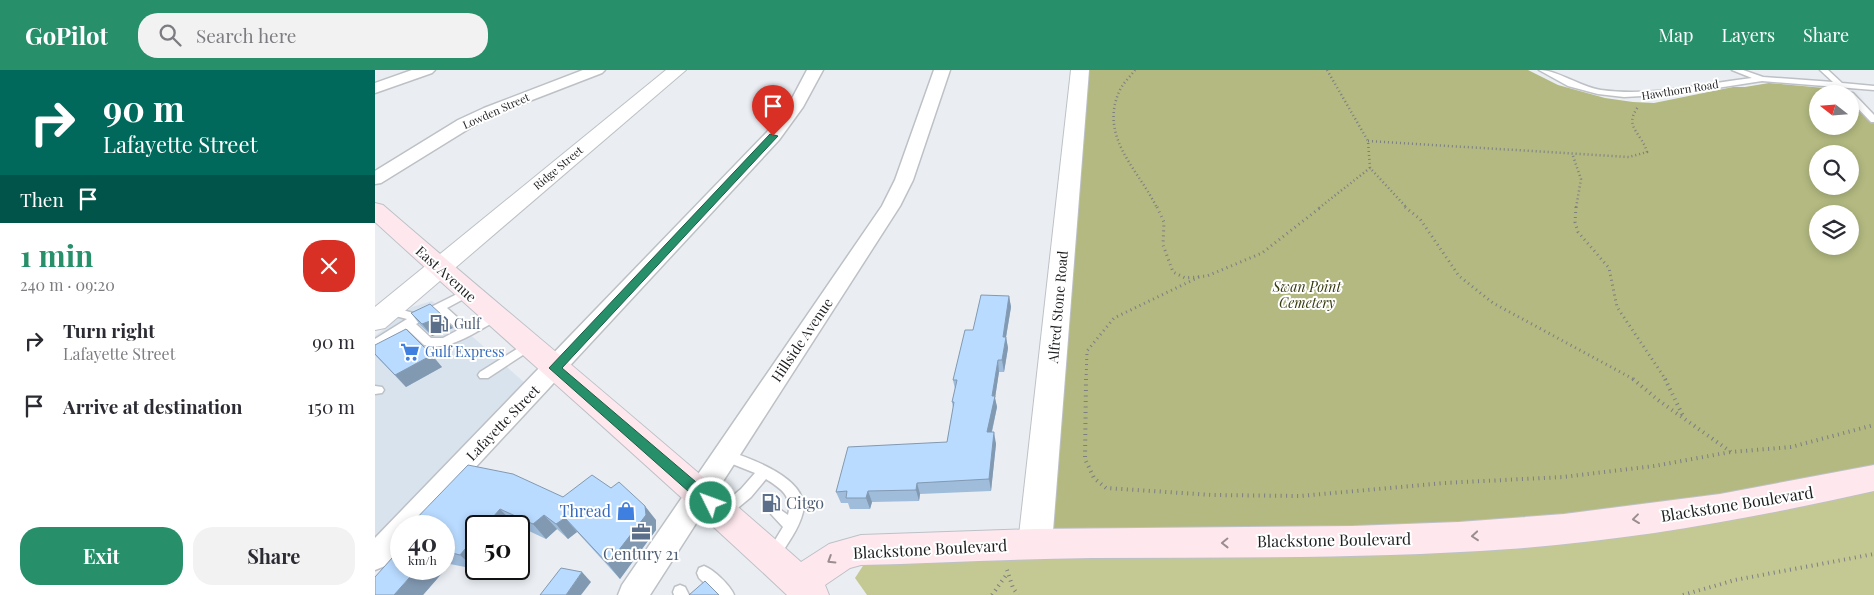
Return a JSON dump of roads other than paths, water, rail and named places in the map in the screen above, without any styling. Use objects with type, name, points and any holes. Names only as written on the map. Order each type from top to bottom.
[{"type":"main road","name":"East Avenue","points":[[375,210],[527,346],[711,503],[805,588]]},
{"type":"main road","name":"Blackstone Boulevard","points":[[805,588],[841,555],[861,550],[1035,544],[1205,544],[1459,537],[1562,529],[1724,508],[1798,496],[1874,478]]},
{"type":"street","points":[[375,88],[427,70]]},
{"type":"street","name":"Lowden Street","points":[[375,179],[464,124],[490,111],[597,70]]},
{"type":"street","name":"Ridge Street","points":[[390,318],[441,268],[677,70]]},
{"type":"street","name":"Lafayette Street","points":[[415,515],[773,136],[795,107],[815,70]]},
{"type":"street","name":"Hillside Avenue","points":[[633,595],[711,503],[725,454],[898,194],[942,70]]},
{"type":"street","name":"Alfred Stone Road","points":[[1035,544],[1081,70]]},
{"type":"street","points":[[375,557],[390,541]]},
{"type":"lane","name":"Hawthorn Road","points":[[1543,70],[1575,84],[1624,97],[1639,97],[1723,83],[1763,79]]},
{"type":"lane","points":[[1736,70],[1763,79],[1874,88]]},
{"type":"lane","points":[[1824,70],[1840,84]]},
{"type":"lane","points":[[1859,104],[1874,120]]},
{"type":"lane","points":[[390,318],[419,318],[467,293]]},
{"type":"lane","points":[[439,307],[450,319],[467,332]]},
{"type":"lane","points":[[390,318],[423,333],[429,342],[445,342],[495,317]]},
{"type":"lane","points":[[390,318],[419,318]]},
{"type":"lane","points":[[375,344],[390,318]]},
{"type":"lane","points":[[484,375],[527,346]]},
{"type":"lane","points":[[725,454],[764,472],[788,486],[797,500],[797,508],[791,525],[771,557]]},
{"type":"lane","points":[[711,503],[752,493],[764,472]]},
{"type":"lane","points":[[778,514],[791,525]]},
{"type":"lane","points":[[704,573],[727,595]]},
{"type":"place","name":"Gulf","points":[[439,324]]},
{"type":"place","name":"Gulf Express","points":[[410,352]]},
{"type":"place","name":"Citgo","points":[[771,503]]},
{"type":"place","name":"Thread","points":[[626,511]]},
{"type":"place","name":"Century 21","points":[[641,532]]},
{"type":"park label","name":"Swan Point Cemetery","points":[[1307,296]]}]
